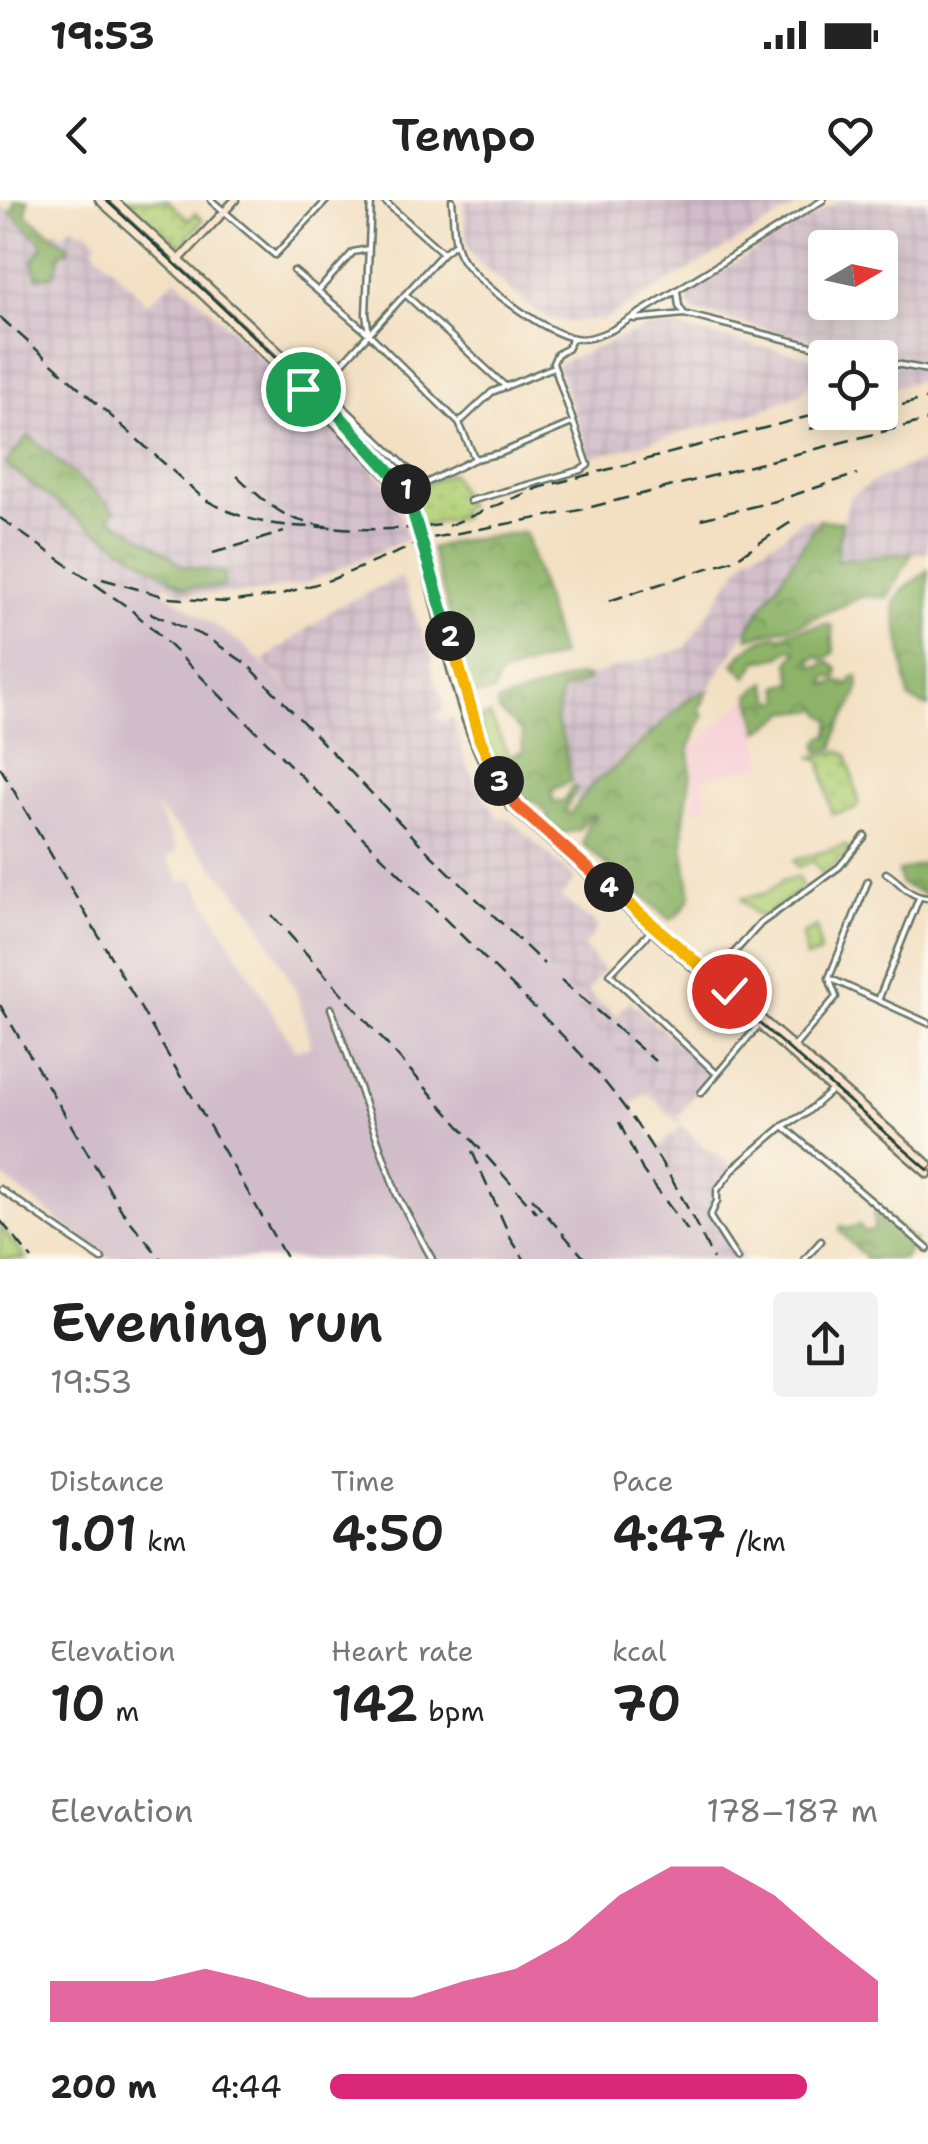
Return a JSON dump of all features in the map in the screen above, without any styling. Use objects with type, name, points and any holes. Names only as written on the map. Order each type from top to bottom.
[{"type":"street","points":[[99,200],[424,484],[475,459],[501,453],[572,423]]},
{"type":"street","points":[[114,200],[291,361],[403,497],[415,521],[470,730],[497,790],[522,820],[928,1174]]},
{"type":"street","points":[[211,200],[275,255],[327,200]]},
{"type":"street","points":[[173,266],[235,200]]},
{"type":"street","points":[[369,334],[366,314],[371,200]]},
{"type":"street","points":[[383,200],[443,252]]},
{"type":"street","points":[[452,200],[456,243],[465,263],[530,320],[574,338],[598,336],[629,320],[823,200]]},
{"type":"street","points":[[316,391],[443,252],[456,243]]},
{"type":"street","points":[[318,291],[352,252],[368,249]]},
{"type":"street","points":[[294,271],[369,334],[459,423],[475,459]]},
{"type":"street","points":[[677,290],[684,314]]},
{"type":"street","points":[[405,294],[506,387]]},
{"type":"street","points":[[629,320],[684,314],[808,345]]},
{"type":"street","points":[[470,501],[586,468],[588,461],[554,368],[554,358],[574,338]]},
{"type":"street","points":[[898,365],[925,370]]},
{"type":"street","points":[[459,423],[481,399],[554,368]]},
{"type":"street","points":[[429,572],[480,740],[518,807],[928,1164]]},
{"type":"street","points":[[712,977],[761,924],[840,867],[864,836]]},
{"type":"street","points":[[886,873],[898,886],[919,898],[928,898]]},
{"type":"street","points":[[794,1046],[836,997],[829,978],[868,881]]},
{"type":"street","points":[[879,998],[919,898]]},
{"type":"street","points":[[650,932],[610,974],[717,1074]]},
{"type":"street","points":[[829,978],[928,1023]]},
{"type":"street","points":[[331,1008],[397,1194],[432,1259]]},
{"type":"street","points":[[701,1093],[758,1026]]},
{"type":"street","points":[[737,1259],[710,1217],[717,1200],[716,1190],[735,1167],[831,1090]]},
{"type":"street","points":[[783,1126],[928,1249]]},
{"type":"street","points":[[0,1188],[102,1259]]},
{"type":"street","points":[[806,1259],[821,1241]]},
{"type":"shaded area","points":[[464,200],[807,200],[604,320],[568,322],[531,308],[473,257],[466,238]]},
{"type":"shaded area","points":[[840,200],[928,200],[928,367],[921,366],[921,380],[898,386],[898,340],[809,340],[695,311],[687,295]]},
{"type":"shaded area","points":[[0,204],[42,244],[56,229],[63,235],[73,225],[81,232],[85,229],[98,242],[93,248],[148,304],[176,278],[308,400],[391,489],[408,539],[304,584],[242,594],[182,594],[166,582],[162,590],[99,571],[0,509]]},
{"type":"shaded area","points":[[656,324],[808,356],[808,385],[800,394],[757,412],[590,458],[557,364]]},
{"type":"shaded area","points":[[928,458],[928,552],[836,560],[851,496],[874,481]]},
{"type":"shaded area","points":[[0,509],[99,571],[162,590],[242,644],[310,709],[305,716],[393,814],[581,1003],[576,1010],[678,1115],[682,1126],[648,1093],[631,1104],[659,1147],[657,1150],[717,1259],[109,1259],[0,1175]],"holes":[[[155,807],[253,911],[296,991],[311,1046],[295,1050],[192,878],[182,884],[167,858],[177,851]]]},
{"type":"shaded area","points":[[802,518],[819,520],[709,688],[689,698],[643,739],[578,807],[544,689],[685,648],[746,557],[783,536]]},
{"type":"shaded area","points":[[401,577],[433,660],[430,663],[444,708],[435,715],[445,722],[452,717],[468,768],[498,818],[508,818],[575,879],[561,897],[599,927],[583,947],[604,970],[587,991],[616,1016],[630,1001],[712,1074],[678,1115],[576,1010],[581,1003],[392,814],[304,715],[310,709],[263,661],[337,607]]},
{"type":"shaded area","points":[[748,697],[765,764],[703,778],[708,805],[693,810],[692,748]]},
{"type":"shaded area","points":[[682,1126],[709,1152],[712,1150],[733,1167],[712,1193],[716,1218],[744,1259],[717,1259],[657,1149]]},
{"type":"green space","points":[[14,200],[28,200],[26,215],[69,246],[67,252],[62,250],[54,275],[37,278],[33,260],[42,243],[10,212]]},
{"type":"green space","points":[[127,200],[167,200],[189,220],[195,213],[203,220],[180,246]]},
{"type":"green space","points":[[325,392],[422,486],[451,473],[467,506],[459,510],[462,517],[421,526],[407,486],[327,399]]},
{"type":"green space","points":[[29,436],[115,510],[109,517],[183,566],[225,573],[224,587],[184,587],[78,519],[5,464]]},
{"type":"green space","points":[[819,520],[842,522],[836,560],[912,553],[887,598],[862,596],[804,623],[748,638],[748,629]]},
{"type":"green space","points":[[525,532],[561,656],[500,675],[494,692],[472,696],[431,548]]},
{"type":"green space","points":[[928,570],[928,707],[909,699],[894,604],[903,590]]},
{"type":"green space","points":[[826,624],[832,626],[834,653],[823,660],[817,656],[811,666],[828,661],[838,669],[837,678],[826,677],[825,685],[850,685],[853,677],[858,676],[859,686],[839,727],[834,748],[819,752],[818,744],[829,736],[831,720],[819,707],[814,711],[788,711],[759,731],[750,695],[766,682],[773,702],[782,700],[779,686],[793,682],[789,663],[797,651],[790,649],[781,656],[757,662],[747,677],[734,664],[747,649],[764,639]]},
{"type":"green space","points":[[577,676],[587,677],[586,682],[562,690],[556,722],[571,781],[552,790],[553,802],[564,801],[571,787],[577,788],[565,811],[570,814],[595,781],[611,771],[689,698],[708,691],[699,710],[704,715],[689,748],[691,773],[683,845],[691,896],[670,920],[583,844],[595,815],[578,830],[563,833],[545,820],[549,815],[536,802],[527,800],[501,768],[509,757],[523,751],[522,732],[499,711],[497,703]]},
{"type":"green space","points":[[490,715],[509,757],[496,762],[480,718]]},
{"type":"green space","points":[[840,751],[847,755],[859,802],[856,809],[832,814],[821,762],[812,757]]},
{"type":"green space","points":[[846,845],[849,850],[823,875],[813,861],[798,867],[793,861]]},
{"type":"green space","points":[[928,862],[928,896],[901,884],[898,872]]},
{"type":"green space","points":[[798,877],[800,890],[764,916],[758,916],[741,899],[766,893],[783,881]]},
{"type":"green space","points":[[817,927],[820,953],[806,958],[802,934]]},
{"type":"green space","points":[[882,1212],[909,1238],[915,1239],[904,1259],[865,1259],[864,1253],[839,1230],[842,1226],[847,1229],[860,1225],[864,1232],[874,1229],[874,1213]]},
{"type":"green space","points":[[0,1226],[26,1259],[0,1259]]},
{"type":"tram line","points":[[106,200],[301,380],[402,490],[410,506],[475,737],[490,770],[519,810],[556,847],[928,1170]]},
{"type":"railway","points":[[0,317],[204,499],[238,515],[269,523],[338,527]]},
{"type":"railway","points":[[898,406],[928,398]]},
{"type":"railway","points":[[448,526],[538,488],[808,417]]},
{"type":"railway","points":[[102,579],[170,598],[226,602],[275,596],[333,579],[432,538],[580,510],[928,420]]},
{"type":"railway","points":[[701,519],[776,501],[857,474]]},
{"type":"railway","points":[[237,476],[273,507],[300,521],[361,529],[440,525]]},
{"type":"railway","points":[[0,518],[129,608],[154,630],[573,1046],[652,1147],[713,1259]]},
{"type":"railway","points":[[609,601],[735,559],[791,522]]},
{"type":"railway","points":[[213,553],[284,532]]},
{"type":"railway","points":[[150,613],[208,638],[248,665],[430,854],[544,964]]},
{"type":"railway","points":[[0,767],[287,1259]]},
{"type":"railway","points":[[272,915],[537,1213]]},
{"type":"railway","points":[[561,980],[655,1061]]},
{"type":"railway","points":[[0,1005],[122,1211],[161,1259]]},
{"type":"railway","points":[[619,1122],[643,1171],[688,1231]]},
{"type":"railway","points":[[472,1151],[511,1239],[524,1259]]},
{"type":"railway","points":[[532,1198],[585,1259]]},
{"type":"railway","points":[[0,1220],[32,1259]]},
{"type":"route","points":[[303,389],[311,398],[317,391],[404,485],[476,729],[505,790],[518,807],[729,991]]}]
